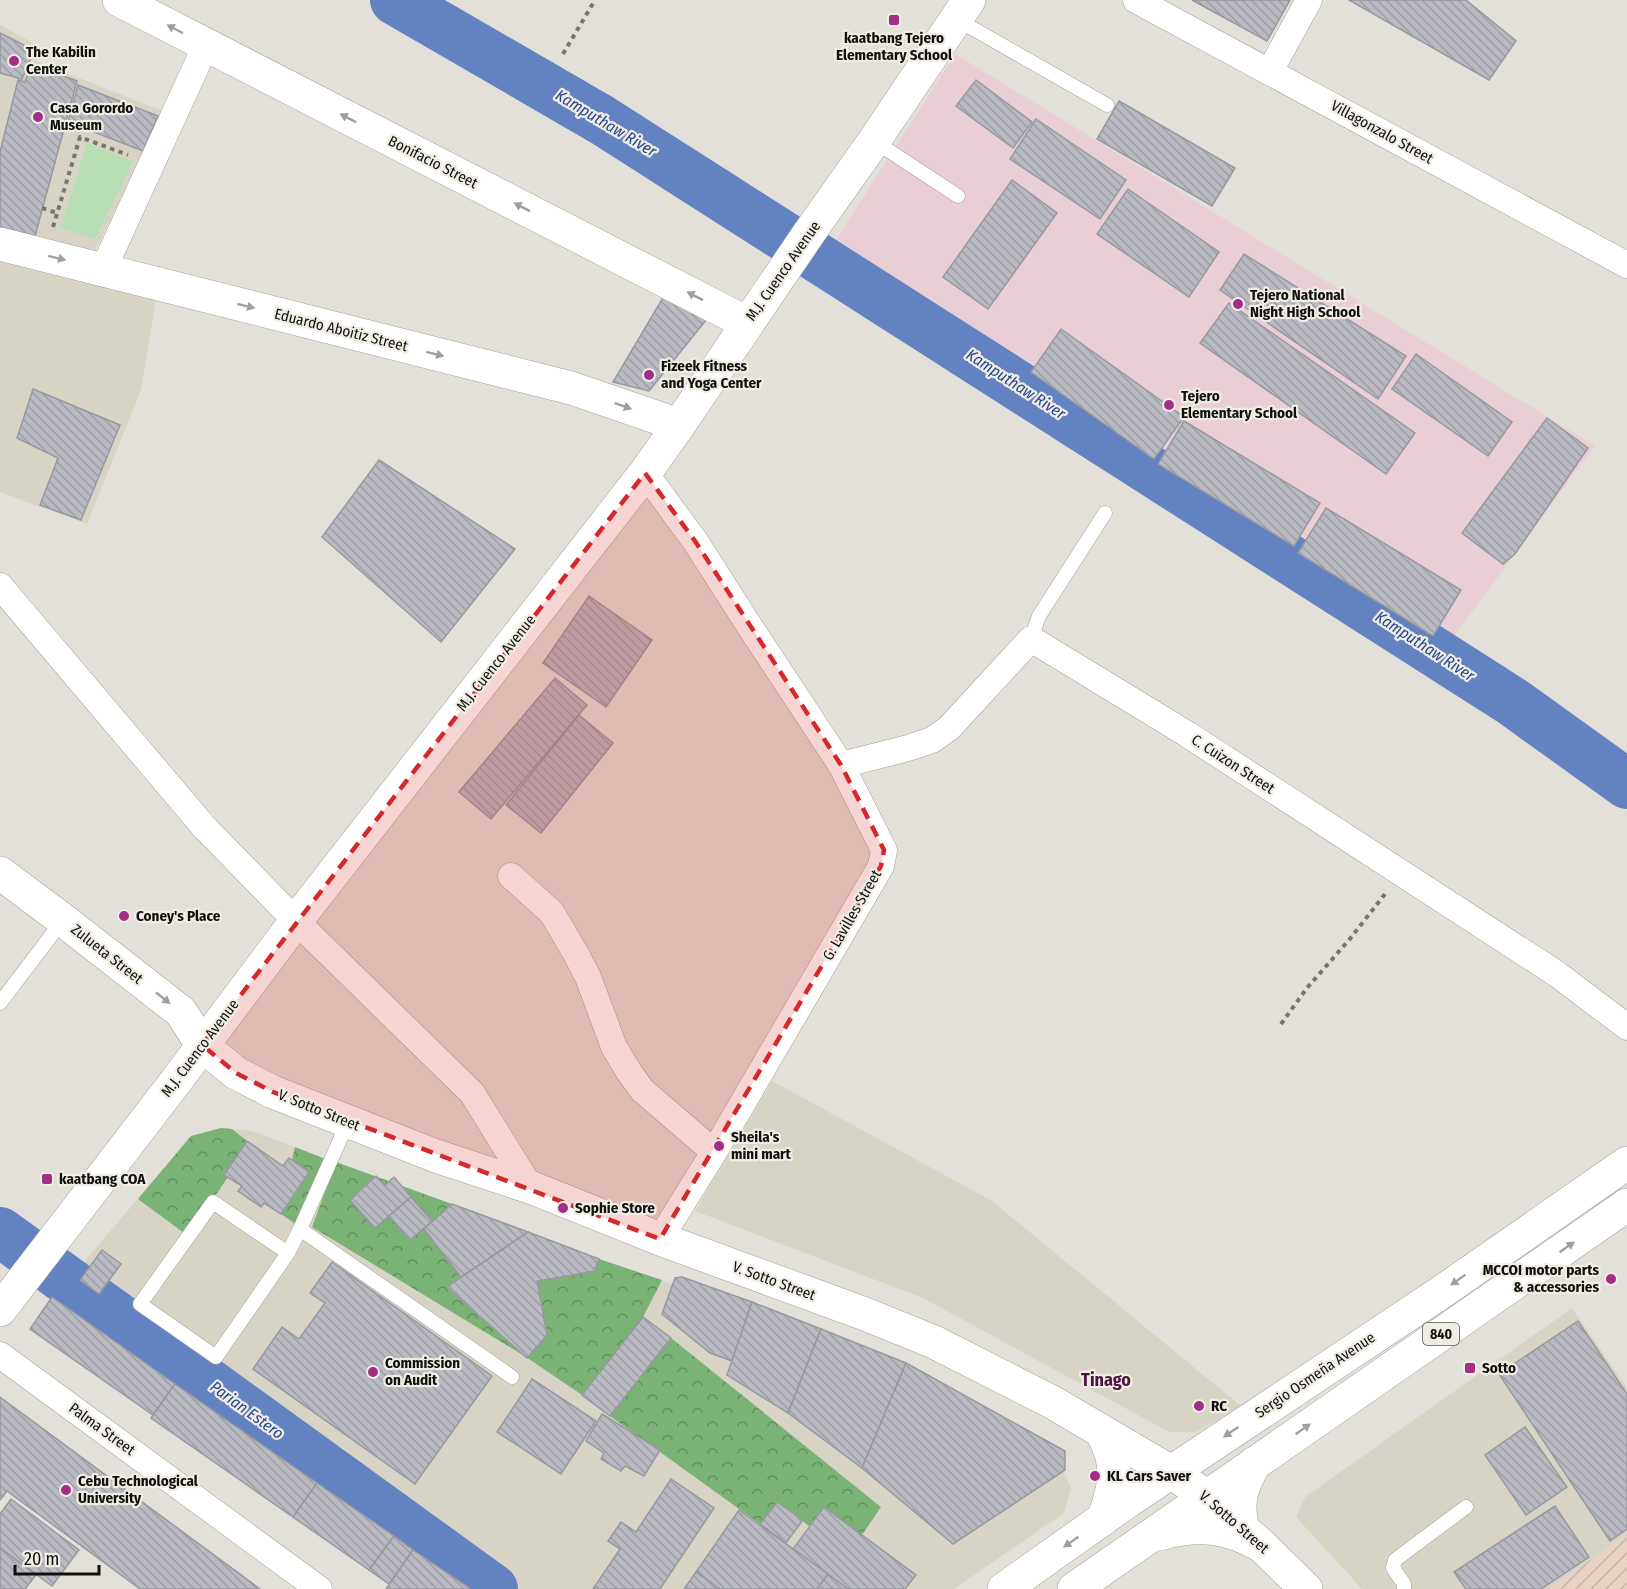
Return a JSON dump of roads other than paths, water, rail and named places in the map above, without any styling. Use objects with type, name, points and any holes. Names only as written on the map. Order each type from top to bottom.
[{"type":"main road","name":"Bonifacio Street","points":[[119,0],[747,323]]},
{"type":"main road","name":"M.J. Cuenco Avenue","points":[[1,1308],[296,921],[645,473],[963,10]]},
{"type":"main road","name":"Eduardo Aboitiz Street","points":[[0,244],[571,388],[679,425]]},
{"type":"main road","name":"Zulueta Street","points":[[0,873],[181,1012],[202,1045]]},
{"type":"main road","name":"V. Sotto Street","points":[[202,1045],[236,1072],[264,1087],[348,1122],[436,1156],[530,1187],[660,1239],[865,1314],[934,1342],[1052,1402],[1171,1472],[1206,1497],[1306,1589]]},
{"type":"main road","name":"Sergio Osmeña Avenue","points":[[1004,1589],[1171,1472],[1443,1291],[1627,1163]]},
{"type":"main road","name":"840","points":[[1074,1589],[1627,1205]]},
{"type":"main road","points":[[1101,1431],[1111,1449],[1114,1467],[1111,1496],[1103,1519]]},
{"type":"main road","points":[[1253,1538],[1239,1510],[1244,1485],[1255,1463]]},
{"type":"main road","points":[[1149,1537],[1185,1528],[1206,1527],[1253,1538]]},
{"type":"street","name":"Villagonzalo Street","points":[[1136,0],[1627,265]]},
{"type":"street","points":[[1270,71],[1310,0]]},
{"type":"street","points":[[103,270],[206,45]]},
{"type":"street","name":"G. Lavilles Street","points":[[645,473],[695,541],[841,765],[884,850],[881,866],[714,1152],[660,1239]]},
{"type":"street","points":[[0,586],[205,828],[296,921],[472,1093],[530,1187]]},
{"type":"street","points":[[841,765],[908,748],[932,740],[949,729],[1031,639]]},
{"type":"street","name":"C. Cuizon Street","points":[[1031,639],[1187,734],[1557,974],[1627,1026]]},
{"type":"street","points":[[511,876],[552,913],[588,977],[614,1047],[642,1090],[714,1152]]},
{"type":"street","name":"Palma Street","points":[[0,1355],[319,1589]]},
{"type":"lane","points":[[963,10],[1107,105]]},
{"type":"lane","points":[[874,141],[958,196]]},
{"type":"lane","points":[[1031,639],[1039,616],[1105,513]]},
{"type":"lane","points":[[0,1003],[63,920]]},
{"type":"lane","points":[[288,1253],[213,1202],[140,1305],[216,1357],[288,1253],[348,1122]]},
{"type":"lane","points":[[300,1230],[512,1377]]},
{"type":"lane","points":[[1404,1589],[1404,1584],[1393,1568],[1395,1560],[1466,1507]]},
{"type":"waterway","name":"Kamputhaw River","points":[[395,0],[602,120],[1513,702],[1627,784]]},
{"type":"waterway","name":"Parian Estero","points":[[0,1232],[493,1589]]},
{"type":"place","name":"kaatbang Tejero Elementary School","points":[[894,20]]},
{"type":"place","name":"The Kabilin Center","points":[[14,61]]},
{"type":"place","name":"Casa Gorordo Museum","points":[[38,117]]},
{"type":"place","name":"Tejero National Night High School","points":[[1238,304]]},
{"type":"place","name":"Fizeek Fitness and Yoga Center","points":[[649,375]]},
{"type":"place","name":"Tejero Elementary School","points":[[1169,405]]},
{"type":"place","name":"Coney's Place","points":[[124,916]]},
{"type":"place","name":"Sheila's mini mart","points":[[719,1146]]},
{"type":"place","name":"kaatbang COA","points":[[47,1179]]},
{"type":"place","name":"Sophie Store","points":[[563,1208]]},
{"type":"place","name":"MCCOI motor parts & accessories","points":[[1611,1279]]},
{"type":"place","name":"Sotto","points":[[1470,1368]]},
{"type":"place","name":"Commission on Audit","points":[[373,1372]]},
{"type":"place","name":"RC","points":[[1199,1406]]},
{"type":"place","name":"KL Cars Saver","points":[[1095,1476]]},
{"type":"place","name":"Cebu Technological University","points":[[66,1490]]},
{"type":"district","name":"Tinago","points":[[1106,1380]]}]
